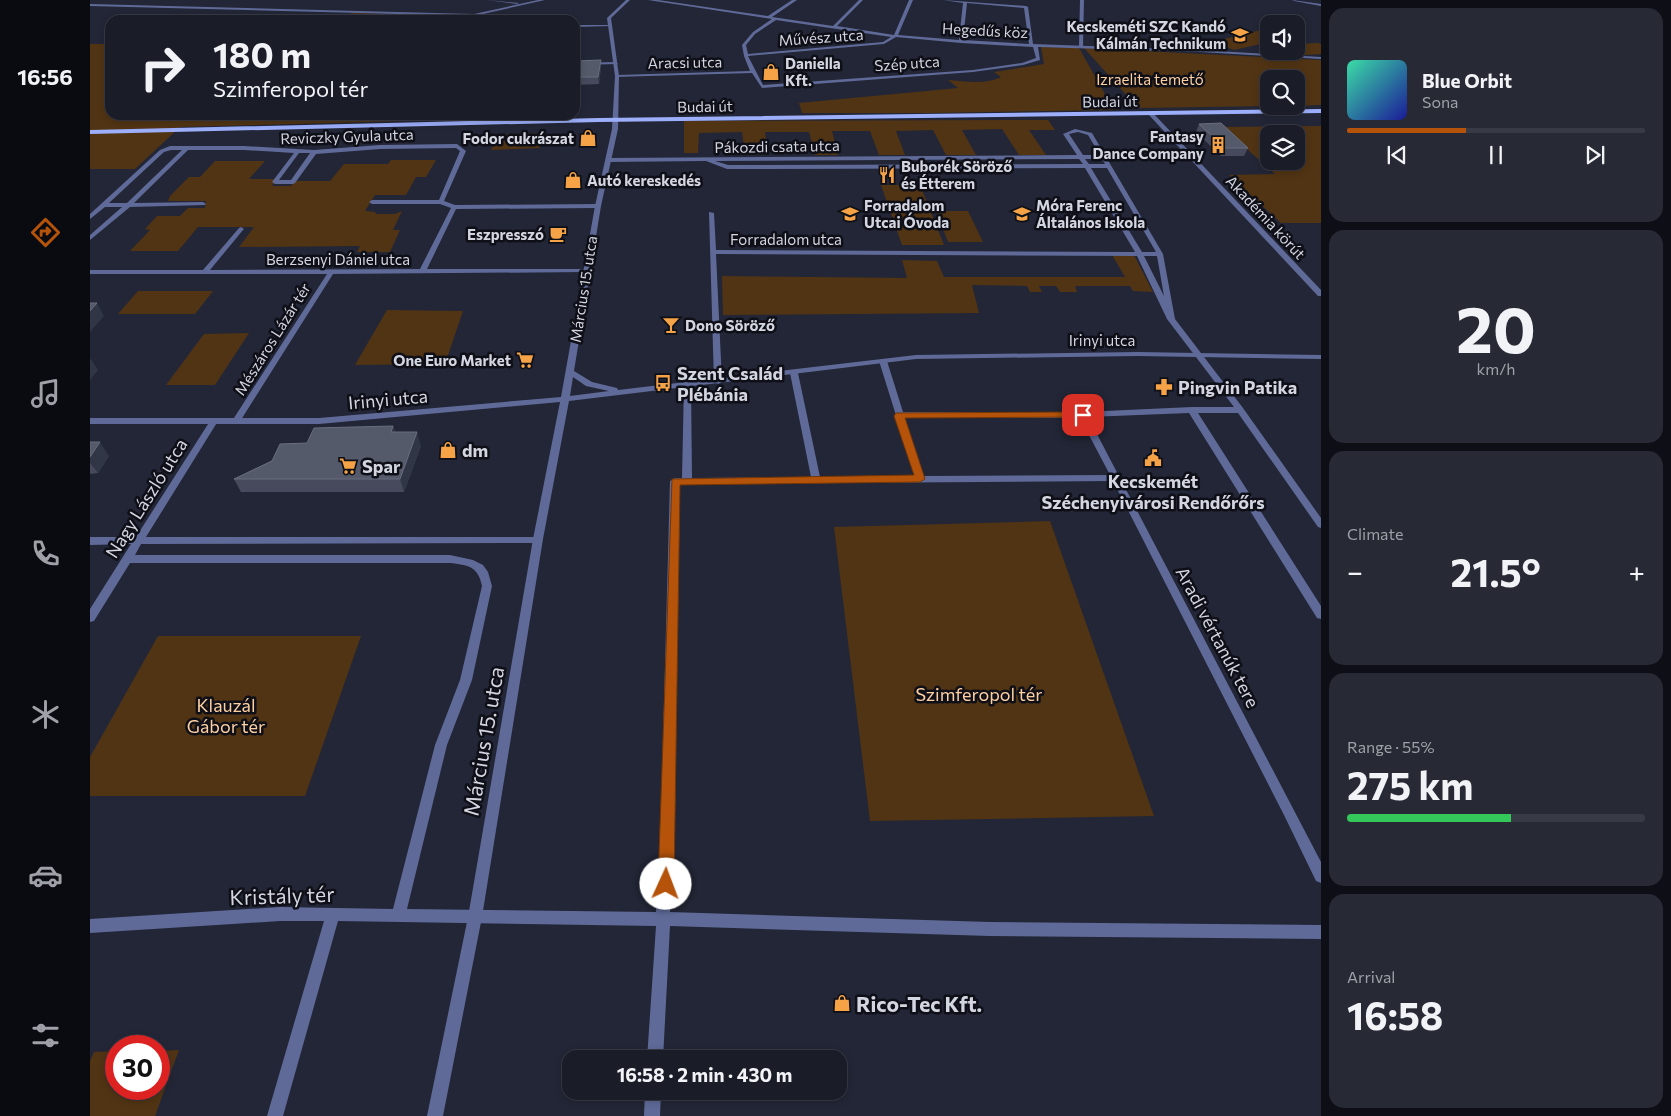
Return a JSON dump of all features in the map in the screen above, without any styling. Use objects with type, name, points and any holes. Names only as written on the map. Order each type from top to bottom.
[{"type":"main road","name":"Budai út","points":[[90,132],[615,120],[1321,111]]},
{"type":"street","points":[[488,0],[525,4]]},
{"type":"street","points":[[90,5],[474,15],[543,0]]},
{"type":"street","points":[[580,26],[610,26],[609,18],[628,0]]},
{"type":"street","name":"Hegedűs köz","points":[[650,0],[833,28],[962,42],[1321,58]]},
{"type":"street","points":[[690,5],[700,0]]},
{"type":"street","points":[[769,17],[795,0]]},
{"type":"street","points":[[833,28],[861,0]]},
{"type":"street","points":[[895,36],[911,0]]},
{"type":"street","points":[[945,0],[1026,7],[1033,45]]},
{"type":"street","points":[[1076,0],[1082,0],[1081,46]]},
{"type":"street","points":[[1294,0],[1321,5]]},
{"type":"street","points":[[962,42],[965,2]]},
{"type":"street","points":[[242,8],[247,4]]},
{"type":"street","points":[[753,72],[746,55],[746,41],[754,32],[776,18]]},
{"type":"street","name":"Március 15. utca","points":[[435,1116],[475,917],[538,539],[615,120],[617,76],[610,26]]},
{"type":"street","name":"Művész utca","points":[[746,55],[868,46],[884,43],[895,36]]},
{"type":"street","name":"Szép utca","points":[[753,72],[762,87],[972,71],[1023,64],[1037,60],[1033,45]]},
{"type":"street","points":[[580,64],[616,63]]},
{"type":"street","name":"Aracsi utca","points":[[617,76],[753,72]]},
{"type":"street","name":"Akadémia körút","points":[[1150,113],[1321,294]]},
{"type":"street","points":[[1171,319],[1160,254],[1090,134],[1081,131],[1070,131],[1066,134],[1098,183],[1139,253],[1171,319],[1240,410],[1321,525]]},
{"type":"street","name":"Reviczky Gyula utca","points":[[104,205],[162,152],[170,148],[244,148],[314,152],[380,146],[458,146],[463,151],[441,202]]},
{"type":"street","points":[[90,238],[188,148]]},
{"type":"street","points":[[297,152],[275,182],[293,182],[314,152]]},
{"type":"street","name":"Pákozdi csata utca","points":[[706,160],[713,158],[1103,158]]},
{"type":"street","points":[[608,160],[706,160]]},
{"type":"street","name":"Pákozdi csata utca","points":[[706,160],[727,167],[1108,166]]},
{"type":"street","points":[[372,202],[441,202],[454,207],[598,206]]},
{"type":"street","points":[[90,217],[104,205],[203,204]]},
{"type":"street","points":[[422,272],[454,207]]},
{"type":"street","name":"Forradalom utca","points":[[711,212],[718,382]]},
{"type":"street","points":[[204,273],[241,228]]},
{"type":"street","name":"Forradalom utca","points":[[713,252],[1160,254]]},
{"type":"street","name":"Berzsenyi Dániel utca","points":[[90,272],[586,272]]},
{"type":"street","name":"Mészáros Lázár tér","points":[[236,421],[331,272]]},
{"type":"street","name":"Irinyi utca","points":[[90,421],[319,421],[564,399],[916,357],[1199,355],[1321,357]]},
{"type":"street","points":[[883,361],[920,479]]},
{"type":"street","points":[[570,372],[589,384],[624,392]]},
{"type":"street","points":[[794,373],[816,480]]},
{"type":"street","points":[[686,481],[687,385]]},
{"type":"street","points":[[899,416],[1083,415],[1192,410],[1240,410]]},
{"type":"street","points":[[1192,410],[1321,615]]},
{"type":"street","name":"Aradi vértanúk tere","points":[[1083,415],[1290,811],[1321,876]]},
{"type":"street","name":"Nagy László utca","points":[[90,618],[214,421]]},
{"type":"street","points":[[656,1050],[664,919],[675,481],[1116,478]]},
{"type":"street","points":[[90,541],[538,539]]},
{"type":"street","points":[[127,560],[450,559],[474,565],[482,570],[486,576],[487,586],[466,680],[441,745],[398,916]]},
{"type":"street","name":"Kristály tér","points":[[90,926],[280,914],[664,919]]},
{"type":"street","points":[[275,1116],[334,914]]},
{"type":"street","points":[[664,919],[990,929],[1321,932]]},
{"type":"street","points":[[652,1116],[653,1100]]},
{"type":"green space","points":[[352,13],[433,15],[349,15]]},
{"type":"green space","points":[[1260,30],[1260,44],[1234,50],[1212,42]]},
{"type":"green space","points":[[90,44],[105,44],[105,120],[444,120],[180,127],[135,169],[90,169]]},
{"type":"green space","points":[[1305,44],[1321,44],[1321,54],[1305,55]]},
{"type":"green space","points":[[1041,47],[1079,48],[1114,110],[802,113],[799,103],[958,88],[948,80],[989,81],[1001,77],[994,72],[1044,64]]},
{"type":"green space","name":"Izraelita temető","points":[[1084,48],[1260,57],[1260,60],[1321,60],[1321,105],[1305,106],[1305,70],[1260,70],[1260,106],[1138,108]]},
{"type":"green space","points":[[1048,120],[1055,130],[1029,130],[1046,155],[1019,155],[1002,129],[962,130],[976,155],[946,155],[933,130],[896,131],[905,155],[879,155],[870,131],[832,131],[838,155],[815,155],[809,132],[765,132],[768,154],[745,155],[742,132],[699,133],[698,153],[684,153],[684,121]]},
{"type":"green space","points":[[1305,126],[1321,126],[1321,223],[1281,223],[1229,175],[1275,174],[1270,170],[1305,170]]},
{"type":"green space","points":[[1222,127],[1260,127],[1260,161]]},
{"type":"green space","points":[[543,133],[540,148],[491,150],[496,137],[509,134]]},
{"type":"green space","points":[[391,160],[436,160],[426,177],[416,177],[406,195],[375,195],[365,211],[375,212],[376,214],[395,214],[402,211],[393,230],[400,230],[390,252],[357,252],[360,246],[239,247],[254,227],[198,227],[178,251],[130,251],[150,230],[145,229],[157,216],[180,216],[188,208],[205,208],[206,201],[168,201],[170,196],[189,177],[200,177],[215,161],[265,161],[249,179],[277,179],[272,186],[291,186],[295,181],[330,181],[344,164],[388,164]]},
{"type":"green space","points":[[881,185],[920,185],[944,245],[902,245]]},
{"type":"green space","points":[[936,211],[968,211],[983,242],[948,242]]},
{"type":"green space","points":[[1112,255],[1134,255],[1153,292],[1133,291],[1130,286],[1075,286],[1077,292],[1060,292],[1056,286],[1039,286],[1042,292],[1030,292],[1027,286],[972,285],[979,313],[723,315],[722,276],[907,278],[902,260],[937,261],[944,277],[1125,277]]},
{"type":"green space","points":[[138,291],[213,291],[195,314],[118,314]]},
{"type":"green space","points":[[387,310],[463,311],[445,364],[355,365]]},
{"type":"green space","points":[[249,333],[215,385],[166,385],[204,334]]},
{"type":"green space","name":"Szimferopol tér","points":[[1050,521],[1154,816],[870,821],[834,527]]},
{"type":"green space","name":"Klauzál Gábor tér","points":[[158,636],[361,636],[305,796],[90,796],[90,757]]},
{"type":"green space","points":[[170,1050],[179,1050],[170,1075]]},
{"type":"green space","points":[[94,1052],[105,1052],[105,1100],[161,1100],[155,1116],[90,1116],[90,1061]]},
{"type":"building","points":[[601,60],[598,77],[580,77],[580,61]]},
{"type":"building","points":[[1221,123],[1248,148],[1225,148],[1199,124]]},
{"type":"building","points":[[90,303],[97,303],[90,311]]},
{"type":"building","name":"Spar","points":[[393,426],[391,432],[417,432],[400,479],[234,479],[272,461],[280,444],[307,443],[314,428]]},
{"type":"building","points":[[90,442],[100,442],[90,457]]},
{"type":"place","name":"Kecskeméti SZC Kandó Kálmán Technikum","points":[[1240,35]]},
{"type":"place","name":"Daniella Kft.","points":[[771,72]]},
{"type":"place","name":"Fodor cukrászat","points":[[588,138]]},
{"type":"place","name":"Fantasy Dance Company","points":[[1218,145]]},
{"type":"place","name":"Buborék Söröző és Étterem","points":[[887,175]]},
{"type":"place","name":"Autó kereskedés","points":[[573,180]]},
{"type":"place","name":"Forradalom Utcai Óvoda","points":[[850,214]]},
{"type":"place","name":"Móra Ferenc Általános Iskola","points":[[1022,214]]},
{"type":"place","name":"Eszpresszó","points":[[558,234]]},
{"type":"place","name":"Dono Söröző","points":[[671,325]]},
{"type":"place","name":"One Euro Market","points":[[525,360]]},
{"type":"place","name":"Szent Család Plébánia","points":[[663,383]]},
{"type":"place","name":"Pingvin Patika","points":[[1164,387]]},
{"type":"place","name":"dm","points":[[448,450]]},
{"type":"place","name":"Kecskemét Széchenyivárosi Rendőrőrs","points":[[1153,458]]},
{"type":"place","name":"Spar","points":[[348,466]]},
{"type":"place","name":"Rico-Tec Kft.","points":[[842,1003]]},
{"type":"route","points":[[666,884],[675,481],[920,479],[899,416],[1083,415]]}]
